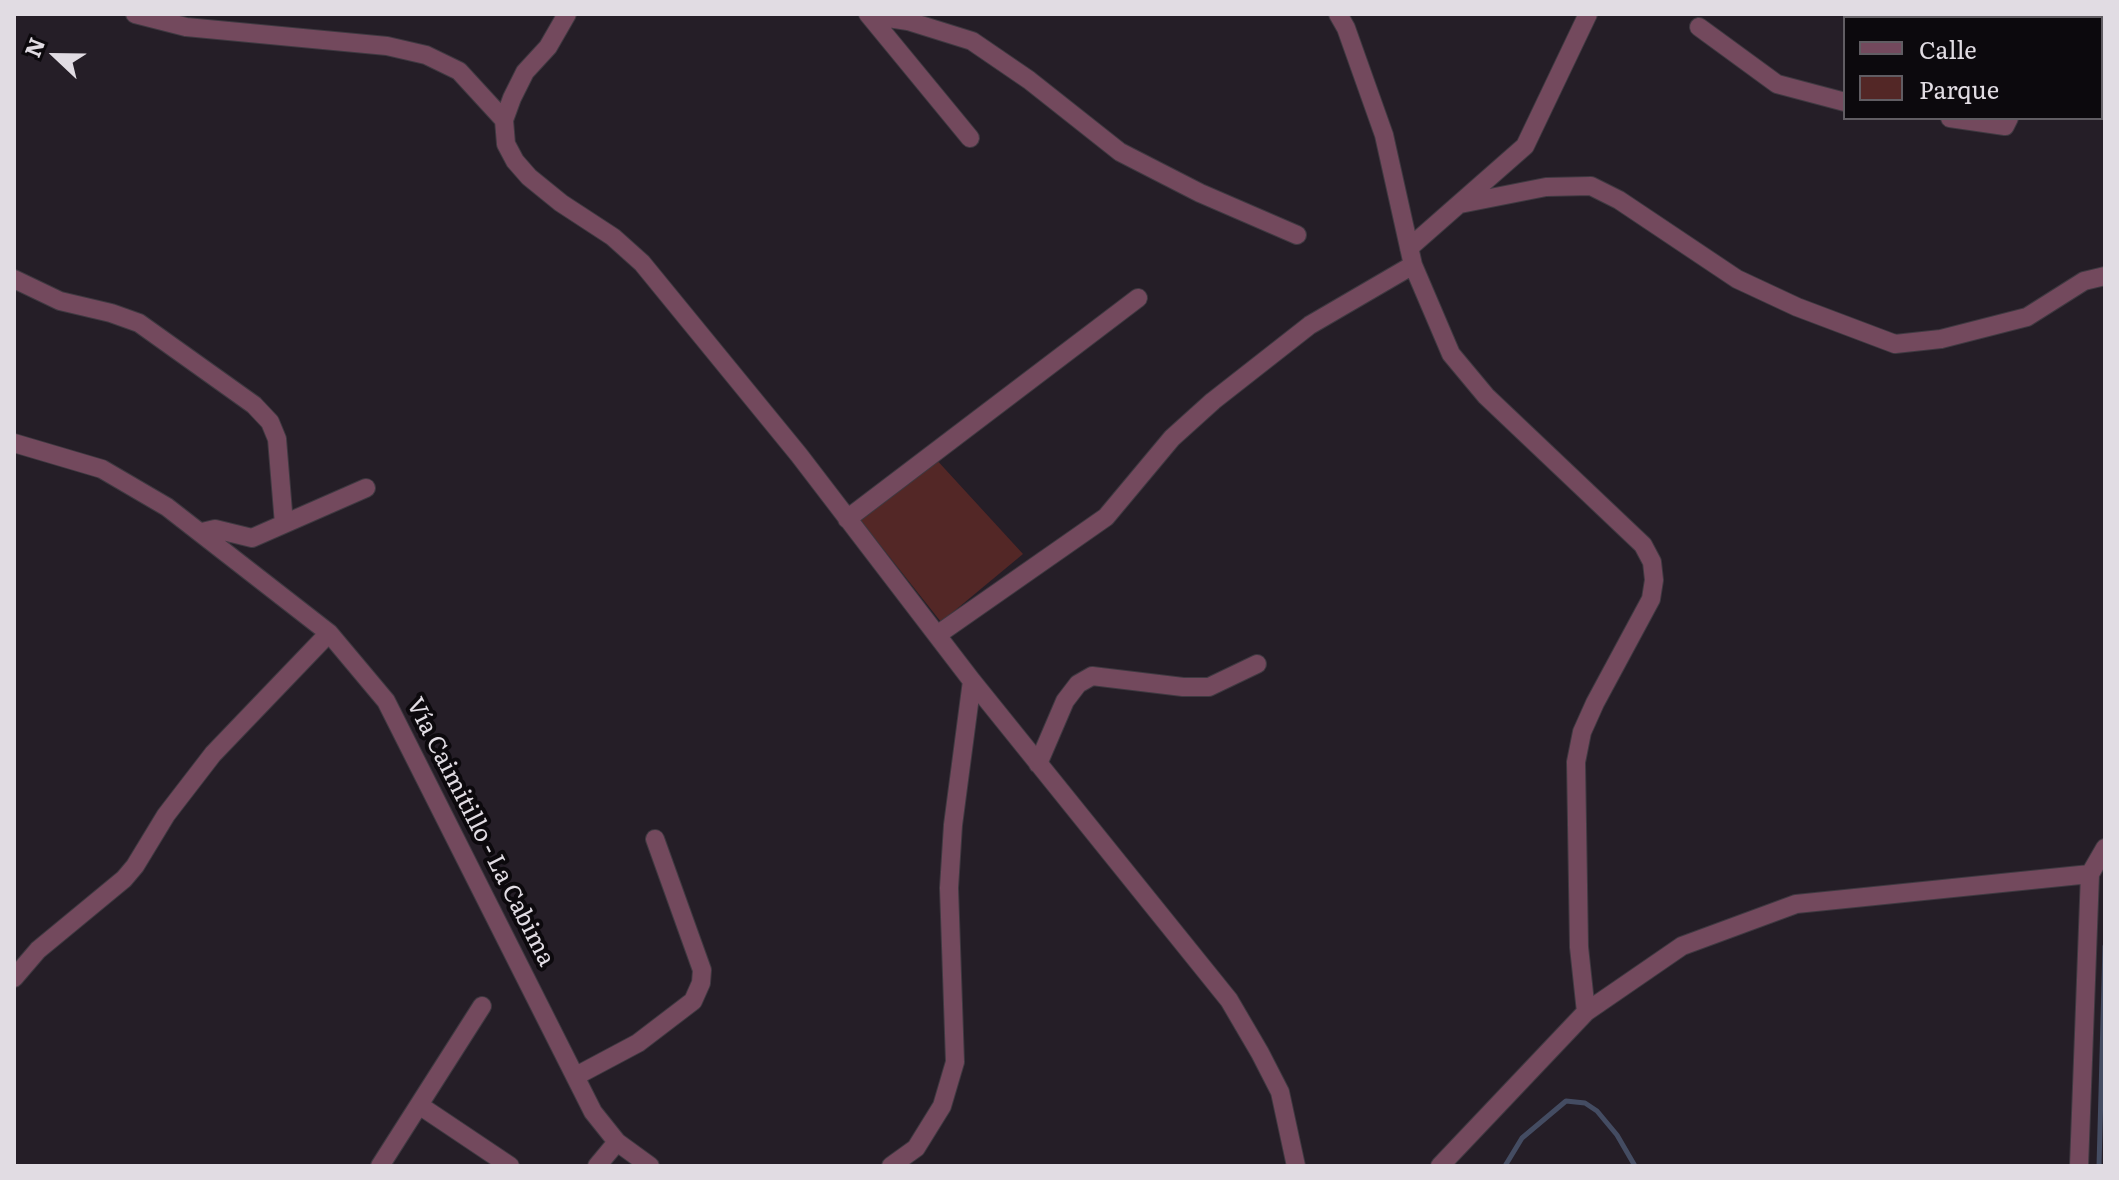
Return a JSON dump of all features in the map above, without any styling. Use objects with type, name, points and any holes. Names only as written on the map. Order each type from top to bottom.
[{"type":"street","points":[[135,14],[186,27],[387,46],[426,55],[459,71],[504,120]]},
{"type":"street","points":[[567,14],[548,47],[525,72],[504,120],[506,144],[515,161],[561,203],[613,237],[642,263],[789,443],[972,681],[1229,1000],[1280,1092],[1296,1166]]},
{"type":"street","points":[[869,14],[970,138]]},
{"type":"street","points":[[869,14],[908,21],[972,41],[1029,80],[1120,152],[1200,193],[1297,235]]},
{"type":"street","points":[[1338,14],[1346,28],[1384,135],[1411,257],[1451,354],[1486,396],[1643,545],[1652,562],[1654,580],[1651,599],[1595,703],[1582,732],[1576,762],[1579,947],[1586,1012]]},
{"type":"street","points":[[937,635],[1106,517],[1172,438],[1213,401],[1310,325],[1411,257],[1460,204],[1525,146],[1588,14]]},
{"type":"street","points":[[1699,27],[1777,84],[1843,101]]},
{"type":"street","points":[[1964,120],[2005,126],[2008,120]]},
{"type":"street","points":[[1460,204],[1546,187],[1591,186],[1619,200],[1737,279],[1797,307],[1895,344],[1941,339],[2027,317],[2084,281],[2105,276]]},
{"type":"street","points":[[14,279],[60,301],[139,323],[254,405],[270,422],[277,439],[284,524]]},
{"type":"street","points":[[847,519],[1138,298]]},
{"type":"street","name":"Vía Caimitillo - La Cabima","points":[[14,443],[102,469],[167,507],[329,633],[386,701],[593,1112],[617,1142],[650,1166]]},
{"type":"street","points":[[202,532],[215,529],[252,538],[366,488]]},
{"type":"street","points":[[14,978],[38,950],[124,879],[166,815],[213,754],[329,633]]},
{"type":"street","points":[[1038,764],[1065,701],[1078,684],[1092,676],[1183,687],[1209,687],[1257,664]]},
{"type":"street","points":[[891,1166],[916,1148],[942,1106],[955,1062],[949,888],[953,825],[972,681]]},
{"type":"street","points":[[576,1076],[638,1043],[693,1001],[701,983],[702,970],[655,839]]},
{"type":"street","points":[[2079,1166],[2090,874],[2105,848]]},
{"type":"street","points":[[1440,1166],[1586,1012],[1682,946],[1796,904],[2090,874]]},
{"type":"street","points":[[380,1166],[482,1006]]},
{"type":"street","points":[[419,1105],[510,1166]]},
{"type":"street","points":[[597,1166],[617,1142]]},
{"type":"green space","points":[[934,457],[1023,554],[941,622],[858,517]]},
{"type":"waterway","points":[[2099,1166],[2105,946]]},
{"type":"waterway","points":[[1505,1166],[1522,1138],[1566,1101],[1585,1103],[1597,1111],[1617,1135],[1635,1166]]}]
